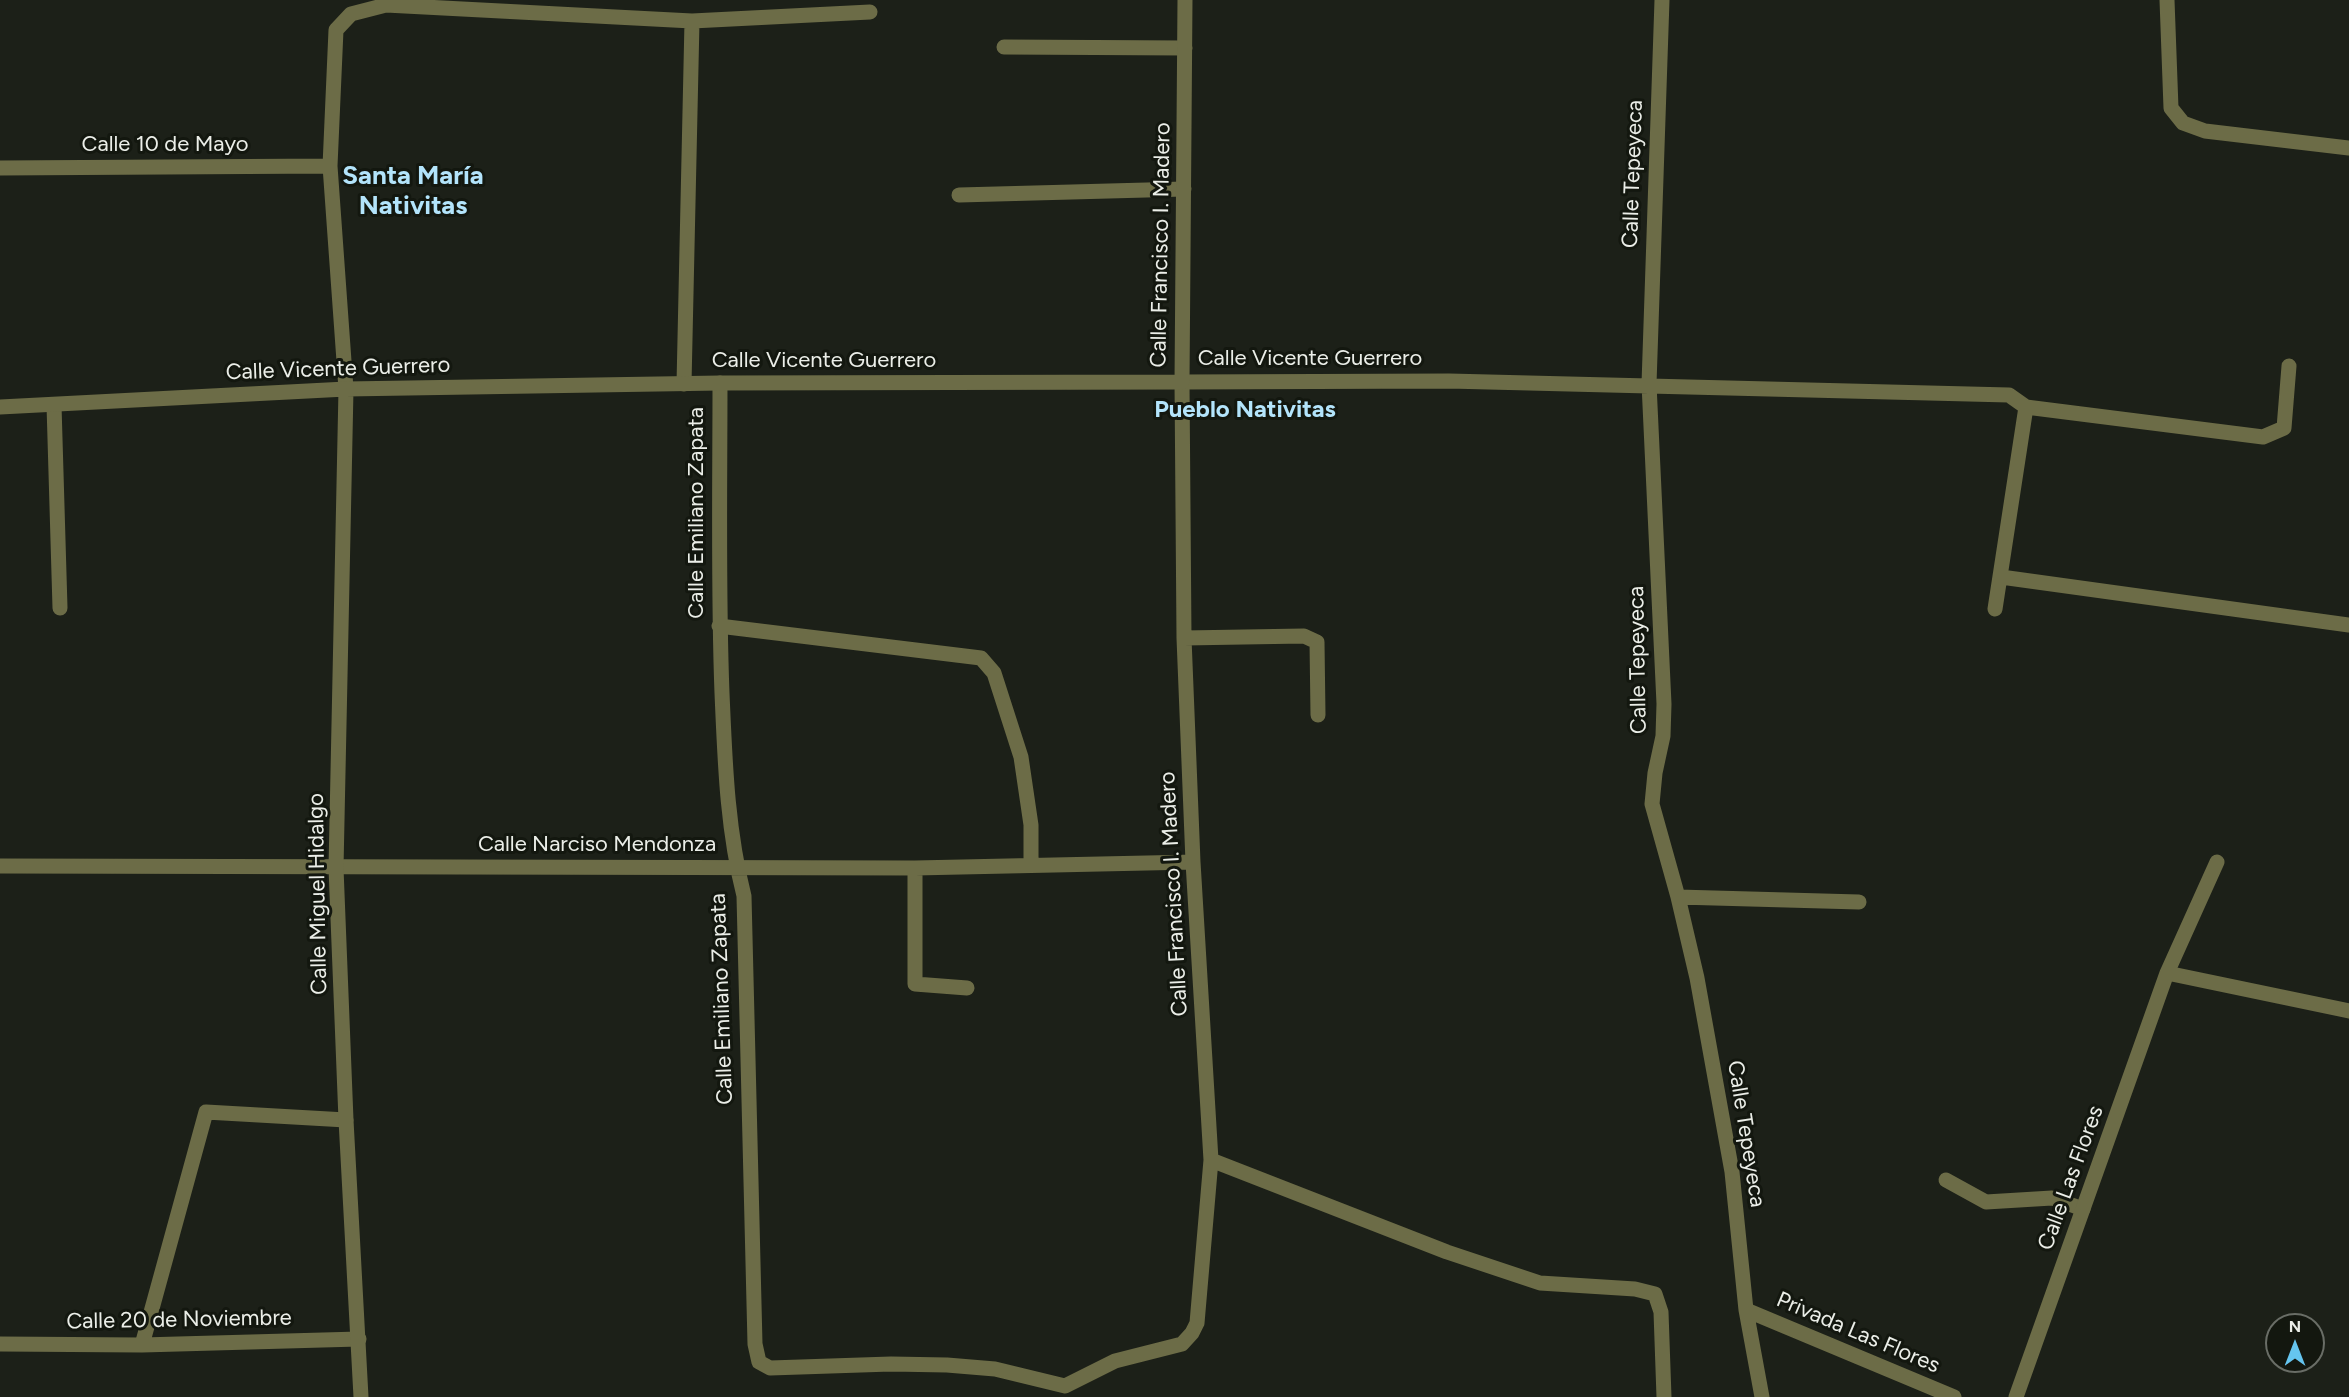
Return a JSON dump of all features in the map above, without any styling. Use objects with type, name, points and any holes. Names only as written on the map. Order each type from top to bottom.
[{"type":"street","name":"Calle Francisco I. Madero","points":[[759,1362],[770,1368],[891,1364],[995,1369],[1065,1391],[1115,1361],[1182,1344],[1197,1323],[1211,1160],[1193,862],[1184,638],[1182,382],[1185,0]]},
{"type":"street","name":"Calle Tepeyeca","points":[[1662,0],[1649,384],[1664,704],[1663,736],[1655,773],[1652,804],[1678,897],[1697,978],[1732,1172],[1746,1310],[1762,1397]]},
{"type":"street","points":[[2168,0],[2171,108],[2182,123],[2205,131],[2349,148]]},
{"type":"street","points":[[330,166],[336,30],[351,15],[386,2],[692,21],[870,12]]},
{"type":"street","name":"Calle Emiliano Zapata","points":[[684,384],[692,21]]},
{"type":"street","points":[[1004,47],[1185,48]]},
{"type":"street","name":"Calle 10 de Mayo","points":[[0,168],[330,166]]},
{"type":"street","name":"Calle Miguel Hidalgo","points":[[330,166],[346,389],[336,868],[346,1120],[361,1397]]},
{"type":"street","points":[[959,195],[1184,189]]},
{"type":"street","points":[[1995,609],[2026,406],[2264,437],[2284,428],[2289,366]]},
{"type":"street","name":"Calle Vicente Guerrero","points":[[0,407],[346,389],[720,383],[1449,381],[1649,384],[2009,395],[2026,406]]},
{"type":"street","name":"Calle Emiliano Zapata","points":[[720,383],[719,626],[726,791],[737,868],[744,896],[755,1344],[759,1362]]},
{"type":"street","points":[[54,405],[60,608]]},
{"type":"street","points":[[2001,577],[2349,624]]},
{"type":"street","points":[[719,626],[981,658],[994,673],[1021,757],[1031,825],[1031,865]]},
{"type":"street","points":[[1184,638],[1304,636],[1317,642],[1318,715]]},
{"type":"street","name":"Calle Narciso Mendonza","points":[[0,867],[915,868],[1193,862]]},
{"type":"street","points":[[2217,862],[2167,973],[2349,1011]]},
{"type":"street","points":[[915,868],[915,984],[967,988]]},
{"type":"street","points":[[1678,897],[1859,902]]},
{"type":"street","name":"Calle Las Flores","points":[[2016,1397],[2167,973]]},
{"type":"street","points":[[142,1345],[206,1112],[346,1120]]},
{"type":"street","points":[[1211,1160],[1447,1252],[1540,1283],[1635,1289],[1655,1294],[1661,1312],[1664,1397]]},
{"type":"street","points":[[1946,1180],[1986,1202],[2052,1198],[2083,1209]]},
{"type":"street","name":"Privada Las Flores","points":[[1746,1310],[1954,1397]]},
{"type":"street","name":"Calle 20 de Noviembre","points":[[0,1344],[142,1345],[359,1339]]},
{"type":"district","name":"Santa María Nativitas","points":[[413,191]]},
{"type":"district","name":"Pueblo Nativitas","points":[[1245,410]]}]
